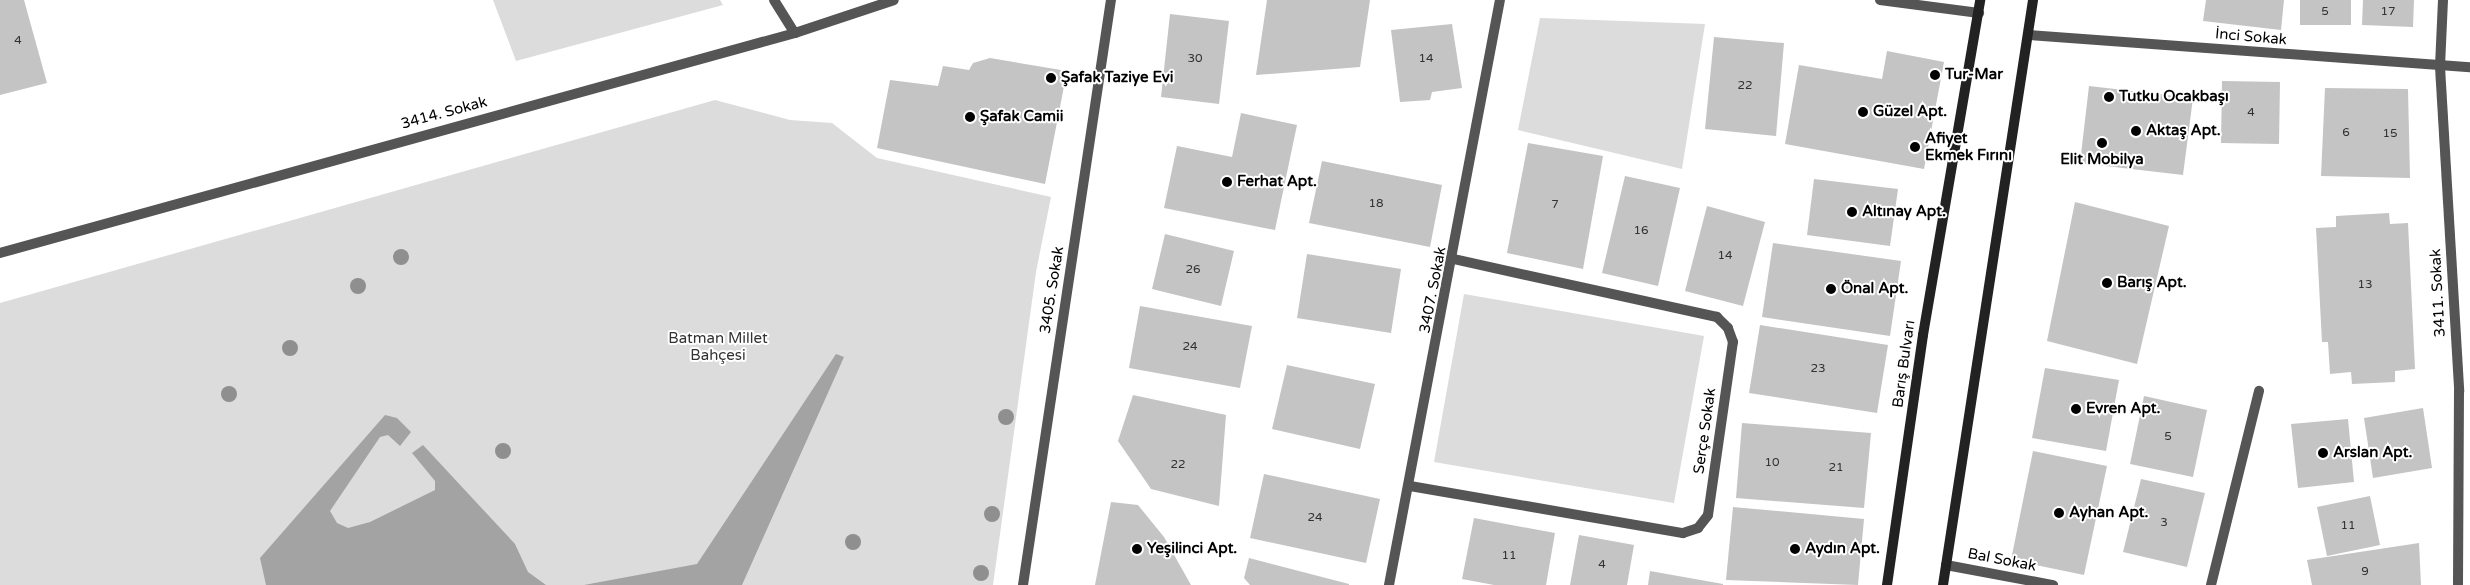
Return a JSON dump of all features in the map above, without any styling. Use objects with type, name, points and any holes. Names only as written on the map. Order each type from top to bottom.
[{"type":"main road","name":"Barış Bulvarı","points":[[1888,585],[1923,335],[1980,0]]},
{"type":"main road","points":[[1943,585],[2030,34],[2033,0]]},
{"type":"street","points":[[774,0],[795,33]]},
{"type":"street","name":"3414. Sokak","points":[[0,253],[795,33],[894,0]]},
{"type":"street","name":"3405. Sokak","points":[[1023,585],[1111,0]]},
{"type":"street","name":"3407. Sokak","points":[[1389,585],[1454,259],[1500,0]]},
{"type":"street","points":[[1880,0],[1979,13]]},
{"type":"street","name":"3411. Sokak","points":[[2444,0],[2440,67],[2458,390],[2458,585]]},
{"type":"street","name":"İnci Sokak","points":[[2030,34],[2470,68]]},
{"type":"street","name":"Serçe Sokak","points":[[1410,486],[1683,532],[1698,528],[1708,515],[1733,342],[1728,328],[1717,317],[1454,259]]},
{"type":"street","points":[[2210,585],[2259,391]]},
{"type":"street","name":"Bal Sokak","points":[[1946,565],[2053,585]]},
{"type":"green space","points":[[493,0],[720,0],[723,5],[516,61]]},
{"type":"green space","points":[[1540,18],[1705,24],[1682,169],[1518,130]]},
{"type":"green space","name":"Batman Millet Bahçesi","points":[[715,100],[790,120],[832,123],[877,158],[1051,197],[1036,272],[993,585],[0,585],[0,303]]},
{"type":"green space","points":[[1464,294],[1704,336],[1674,503],[1434,462]]},
{"type":"shaded area","points":[[836,354],[844,357],[742,585],[584,585],[697,564]]},
{"type":"shaded area","points":[[385,415],[397,418],[411,432],[400,446],[388,435],[380,437],[330,511],[337,523],[348,528],[370,522],[435,490],[435,481],[412,453],[423,445],[515,544],[528,572],[546,585],[266,585],[260,558]]},
{"type":"building","points":[[0,0],[24,0],[47,83],[0,95]]},
{"type":"building","points":[[1267,0],[1370,0],[1360,67],[1256,75]]},
{"type":"building","points":[[2206,0],[2284,0],[2281,30],[2203,21]]},
{"type":"building","points":[[2300,0],[2351,0],[2351,25],[2300,25]]},
{"type":"building","points":[[2363,0],[2414,0],[2413,27],[2362,25]]},
{"type":"building","points":[[1170,14],[1229,21],[1219,104],[1161,97]]},
{"type":"building","points":[[1452,24],[1462,88],[1432,92],[1430,100],[1400,102],[1391,30]]},
{"type":"building","points":[[1714,37],[1784,43],[1776,136],[1705,129]]},
{"type":"building","name":"Güzel Apt.","points":[[1887,51],[1944,62],[1924,169],[1785,144],[1799,65],[1882,79]]},
{"type":"building","name":"Şafak Camii","points":[[990,58],[1067,71],[1045,184],[877,148],[890,80],[938,86],[943,66],[969,70],[973,63]]},
{"type":"building","points":[[2222,81],[2280,82],[2279,144],[2221,143]]},
{"type":"building","name":"Aktaş Apt.","points":[[2089,86],[2193,98],[2183,175],[2080,163]]},
{"type":"building","points":[[2325,88],[2408,89],[2410,178],[2321,176]]},
{"type":"building","name":"Ferhat Apt.","points":[[1241,113],[1297,125],[1275,230],[1164,208],[1177,146],[1232,157]]},
{"type":"building","points":[[1528,143],[1603,156],[1583,269],[1507,253]]},
{"type":"building","points":[[1322,161],[1442,185],[1430,247],[1309,223]]},
{"type":"building","points":[[1625,176],[1680,188],[1658,286],[1602,273]]},
{"type":"building","name":"Altınay Apt.","points":[[1814,179],[1898,189],[1890,246],[1807,235]]},
{"type":"building","name":"Barış Apt.","points":[[2075,202],[2169,226],[2137,364],[2047,341]]},
{"type":"building","points":[[1707,206],[1765,222],[1743,306],[1685,291]]},
{"type":"building","points":[[2389,213],[2390,224],[2408,223],[2415,369],[2395,371],[2395,382],[2352,384],[2351,372],[2330,374],[2328,342],[2322,342],[2316,228],[2336,227],[2336,216]]},
{"type":"building","points":[[1165,234],[1234,251],[1221,306],[1152,289]]},
{"type":"building","name":"Önal Apt.","points":[[1773,243],[1901,261],[1890,336],[1762,317]]},
{"type":"building","points":[[1307,254],[1401,269],[1391,333],[1297,318]]},
{"type":"building","points":[[1140,306],[1252,326],[1240,388],[1129,368]]},
{"type":"building","points":[[1760,325],[1888,345],[1877,413],[1749,393]]},
{"type":"building","points":[[1287,365],[1375,384],[1360,449],[1272,429]]},
{"type":"building","name":"Evren Apt.","points":[[2045,368],[2119,380],[2106,451],[2032,438]]},
{"type":"building","points":[[1133,395],[1226,415],[1219,506],[1151,489],[1118,441]]},
{"type":"building","points":[[2144,396],[2207,410],[2193,477],[2130,464]]},
{"type":"building","points":[[2423,408],[2432,468],[2373,478],[2364,418]]},
{"type":"building","name":"Arslan Apt.","points":[[2348,419],[2354,482],[2298,488],[2291,424]]},
{"type":"building","points":[[1742,423],[1871,433],[1864,508],[1736,498]]},
{"type":"building","name":"Ayhan Apt.","points":[[2033,451],[2107,466],[2084,575],[2011,560]]},
{"type":"building","points":[[1264,474],[1380,499],[1366,563],[1250,538]]},
{"type":"building","points":[[2141,479],[2205,493],[2187,567],[2123,552]]},
{"type":"building","points":[[2370,496],[2380,545],[2327,556],[2317,507]]},
{"type":"building","name":"Yeşilinci Apt.","points":[[1111,502],[1138,505],[1164,537],[1191,585],[1095,585]]},
{"type":"building","name":"Aydın Apt.","points":[[1733,507],[1864,519],[1858,585],[1726,580]]},
{"type":"building","points":[[1474,518],[1555,533],[1546,585],[1494,585],[1462,579]]},
{"type":"building","points":[[1579,535],[1634,545],[1627,585],[1570,585]]},
{"type":"building","points":[[2419,543],[2421,585],[2312,585],[2307,560]]},
{"type":"building","points":[[1249,558],[1349,585],[1250,585],[1244,578]]},
{"type":"building","points":[[1650,571],[1723,584],[1723,585],[1648,585]]},
{"type":"place","name":"Tur-Mar","points":[[1935,75]]},
{"type":"place","name":"Şafak Taziye Evi","points":[[1051,78]]},
{"type":"place","name":"Tutku Ocakbaşı","points":[[2109,97]]},
{"type":"place","name":"Güzel Apt.","points":[[1863,112]]},
{"type":"place","name":"Şafak Camii","points":[[970,117]]},
{"type":"place","name":"Aktaş Apt.","points":[[2136,131]]},
{"type":"place","name":"Elit Mobilya","points":[[2102,143]]},
{"type":"place","name":"Afiyet Ekmek Fırını","points":[[1915,147]]},
{"type":"place","name":"Ferhat Apt.","points":[[1227,182]]},
{"type":"place","name":"Altınay Apt.","points":[[1852,212]]},
{"type":"place","name":"Barış Apt.","points":[[2107,283]]},
{"type":"place","name":"Önal Apt.","points":[[1831,289]]},
{"type":"place","name":"Evren Apt.","points":[[2076,409]]},
{"type":"place","name":"Arslan Apt.","points":[[2323,453]]},
{"type":"place","name":"Ayhan Apt.","points":[[2059,513]]},
{"type":"place","name":"Yeşilinci Apt.","points":[[1137,549]]},
{"type":"place","name":"Aydın Apt.","points":[[1795,549]]}]
